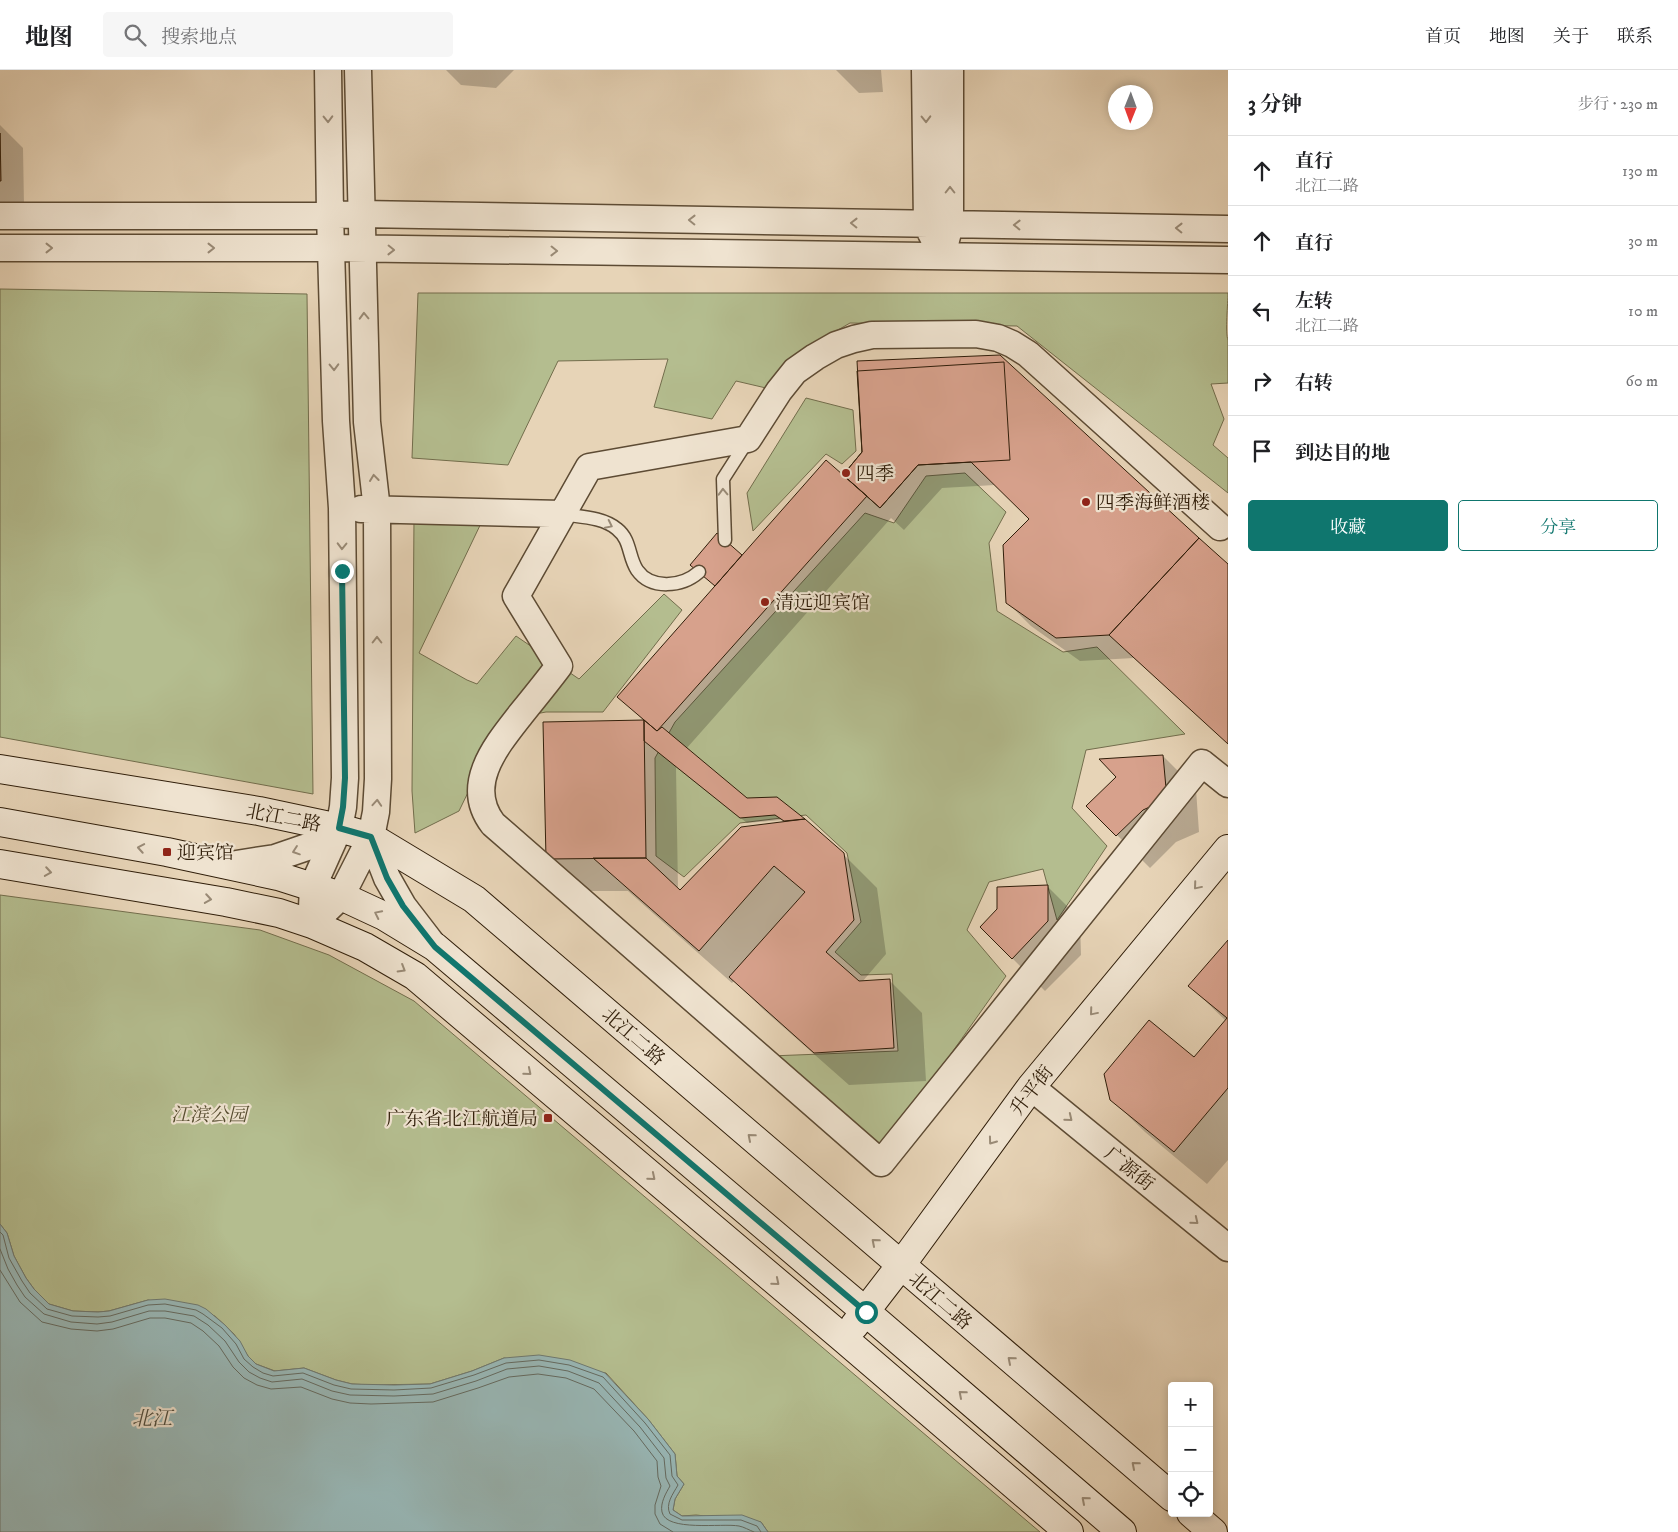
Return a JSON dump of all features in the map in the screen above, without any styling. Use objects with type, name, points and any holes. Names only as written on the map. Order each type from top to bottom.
[{"type":"main road","name":"北江二路","points":[[0,769],[259,811],[339,828],[371,837],[474,899],[1168,1494]]},
{"type":"main road","points":[[0,822],[166,852],[278,876],[313,886],[341,896],[384,916],[435,947],[866,1312],[1122,1532]]},
{"type":"main road","name":"升平街","points":[[844,1339],[901,1265],[1031,1087],[1228,849]]},
{"type":"main road","points":[[0,864],[226,902],[279,913],[312,924],[365,947],[415,976],[1069,1532]]},
{"type":"main road","points":[[1196,1517],[1213,1532]]},
{"type":"street","points":[[312,924],[313,886],[339,828],[345,778],[342,508],[336,421],[328,70]]},
{"type":"street","points":[[312,924],[341,896],[371,837],[376,812],[378,779],[377,510],[367,422],[358,70]]},
{"type":"street","points":[[925,70],[941,255]]},
{"type":"street","points":[[939,224],[950,70]]},
{"type":"street","points":[[0,216],[315,216],[361,214],[1228,229]]},
{"type":"street","points":[[0,248],[332,248],[1228,260]]},
{"type":"street","points":[[1220,527],[1028,354],[1012,344],[998,338],[976,334],[872,335],[836,345],[794,371],[778,391],[748,439],[589,467],[516,596],[559,666],[502,738],[485,768],[481,794],[482,805],[493,824],[881,1164],[1202,763],[1228,784]]},
{"type":"street","points":[[342,508],[562,514]]},
{"type":"street","points":[[229,865],[274,858],[310,846],[339,828]]},
{"type":"street","points":[[371,837],[387,878],[403,906],[435,947]]},
{"type":"street","name":"广源街","points":[[1031,1087],[1228,1248]]},
{"type":"lane","points":[[725,540],[723,479],[748,439]]},
{"type":"lane","points":[[562,514],[607,522],[617,528],[628,542],[636,569],[648,580],[674,584],[689,580],[698,572]]},
{"type":"green space","points":[[0,289],[307,294],[313,794],[0,737]]},
{"type":"green space","points":[[418,293],[1228,293],[1228,383],[1211,384],[1224,419],[1213,445],[1228,458],[1228,493],[1017,326],[850,323],[795,355],[766,388],[736,381],[712,419],[654,407],[668,359],[558,361],[508,465],[412,458]]},
{"type":"green space","points":[[806,398],[853,410],[856,451],[842,464],[826,454],[753,531],[747,493]]},
{"type":"green space","points":[[965,473],[1006,512],[989,543],[997,611],[1063,652],[1097,647],[1185,734],[1086,750],[1072,808],[1107,846],[1057,920],[1043,869],[989,882],[967,930],[1006,976],[881,1153],[770,1056],[898,1051],[892,974],[861,975],[835,952],[861,922],[847,853],[806,815],[740,823],[684,877],[656,856],[655,758],[675,722],[865,513],[894,523],[926,476]]},
{"type":"green space","points":[[414,517],[484,517],[419,653],[477,684],[516,636],[579,679],[664,594],[682,610],[603,712],[546,712],[503,720],[459,811],[415,833],[412,791]]},
{"type":"green space","name":"江滨公园","points":[[0,895],[260,930],[329,955],[414,1001],[1040,1532],[768,1532],[761,1522],[696,1515],[682,1516],[673,1510],[675,1499],[684,1484],[677,1476],[675,1454],[648,1419],[606,1373],[504,1358],[472,1371],[430,1384],[352,1384],[304,1368],[275,1371],[256,1364],[248,1356],[234,1334],[215,1316],[148,1300],[109,1311],[98,1312],[73,1311],[49,1304],[26,1278],[14,1256],[7,1233],[0,1224]]},
{"type":"water","name":"北江","points":[[0,1224],[7,1233],[14,1256],[26,1278],[49,1304],[73,1311],[98,1312],[109,1311],[148,1300],[165,1299],[198,1305],[206,1309],[225,1325],[240,1341],[248,1356],[256,1364],[274,1371],[304,1368],[352,1384],[430,1384],[472,1371],[504,1358],[539,1355],[570,1360],[605,1373],[648,1419],[675,1454],[677,1476],[684,1484],[675,1499],[673,1510],[682,1516],[742,1515],[761,1522],[768,1532],[0,1532]]},
{"type":"building","points":[[0,133],[1,181],[0,181]]},
{"type":"building","name":"四季海鲜酒楼","points":[[1000,355],[1199,538],[1109,635],[1056,638],[1006,603],[1003,545],[1029,519],[971,462],[918,465],[880,508],[843,475],[862,452],[857,361]]},
{"type":"building","points":[[1004,362],[1010,460],[918,465],[880,508],[843,475],[862,452],[857,371]]},
{"type":"building","points":[[826,460],[867,496],[657,731],[617,697]]},
{"type":"building","points":[[717,533],[742,555],[715,586],[690,565]]},
{"type":"building","points":[[1199,538],[1228,564],[1228,744],[1109,635]]},
{"type":"building","points":[[644,720],[646,858],[546,859],[543,722]]},
{"type":"building","points":[[644,720],[657,731],[662,727],[747,798],[777,797],[805,819],[784,821],[775,815],[740,818],[644,741]]},
{"type":"building","points":[[1163,755],[1167,799],[1143,810],[1116,836],[1086,806],[1116,777],[1099,759]]},
{"type":"building","points":[[805,819],[844,853],[854,920],[826,952],[859,981],[890,979],[894,1048],[814,1053],[729,977],[805,892],[774,866],[699,951],[593,858],[646,858],[680,890],[741,827]]},
{"type":"building","points":[[1048,885],[1048,921],[1012,959],[980,927],[997,909],[997,887]]},
{"type":"building","points":[[1228,940],[1228,1088],[1174,1152],[1110,1100],[1104,1074],[1149,1020],[1194,1057],[1227,1018],[1188,986]]},
{"type":"place","name":"四季","points":[[846,473]]},
{"type":"place","name":"四季海鲜酒楼","points":[[1086,502]]},
{"type":"place","name":"清远迎宾馆","points":[[765,602]]},
{"type":"place","name":"迎宾馆","points":[[167,852]]},
{"type":"place","name":"广东省北江航道局","points":[[548,1118]]},
{"type":"route","points":[[342,571],[345,778],[339,828],[371,837],[387,878],[403,906],[435,947],[866,1312]]}]
